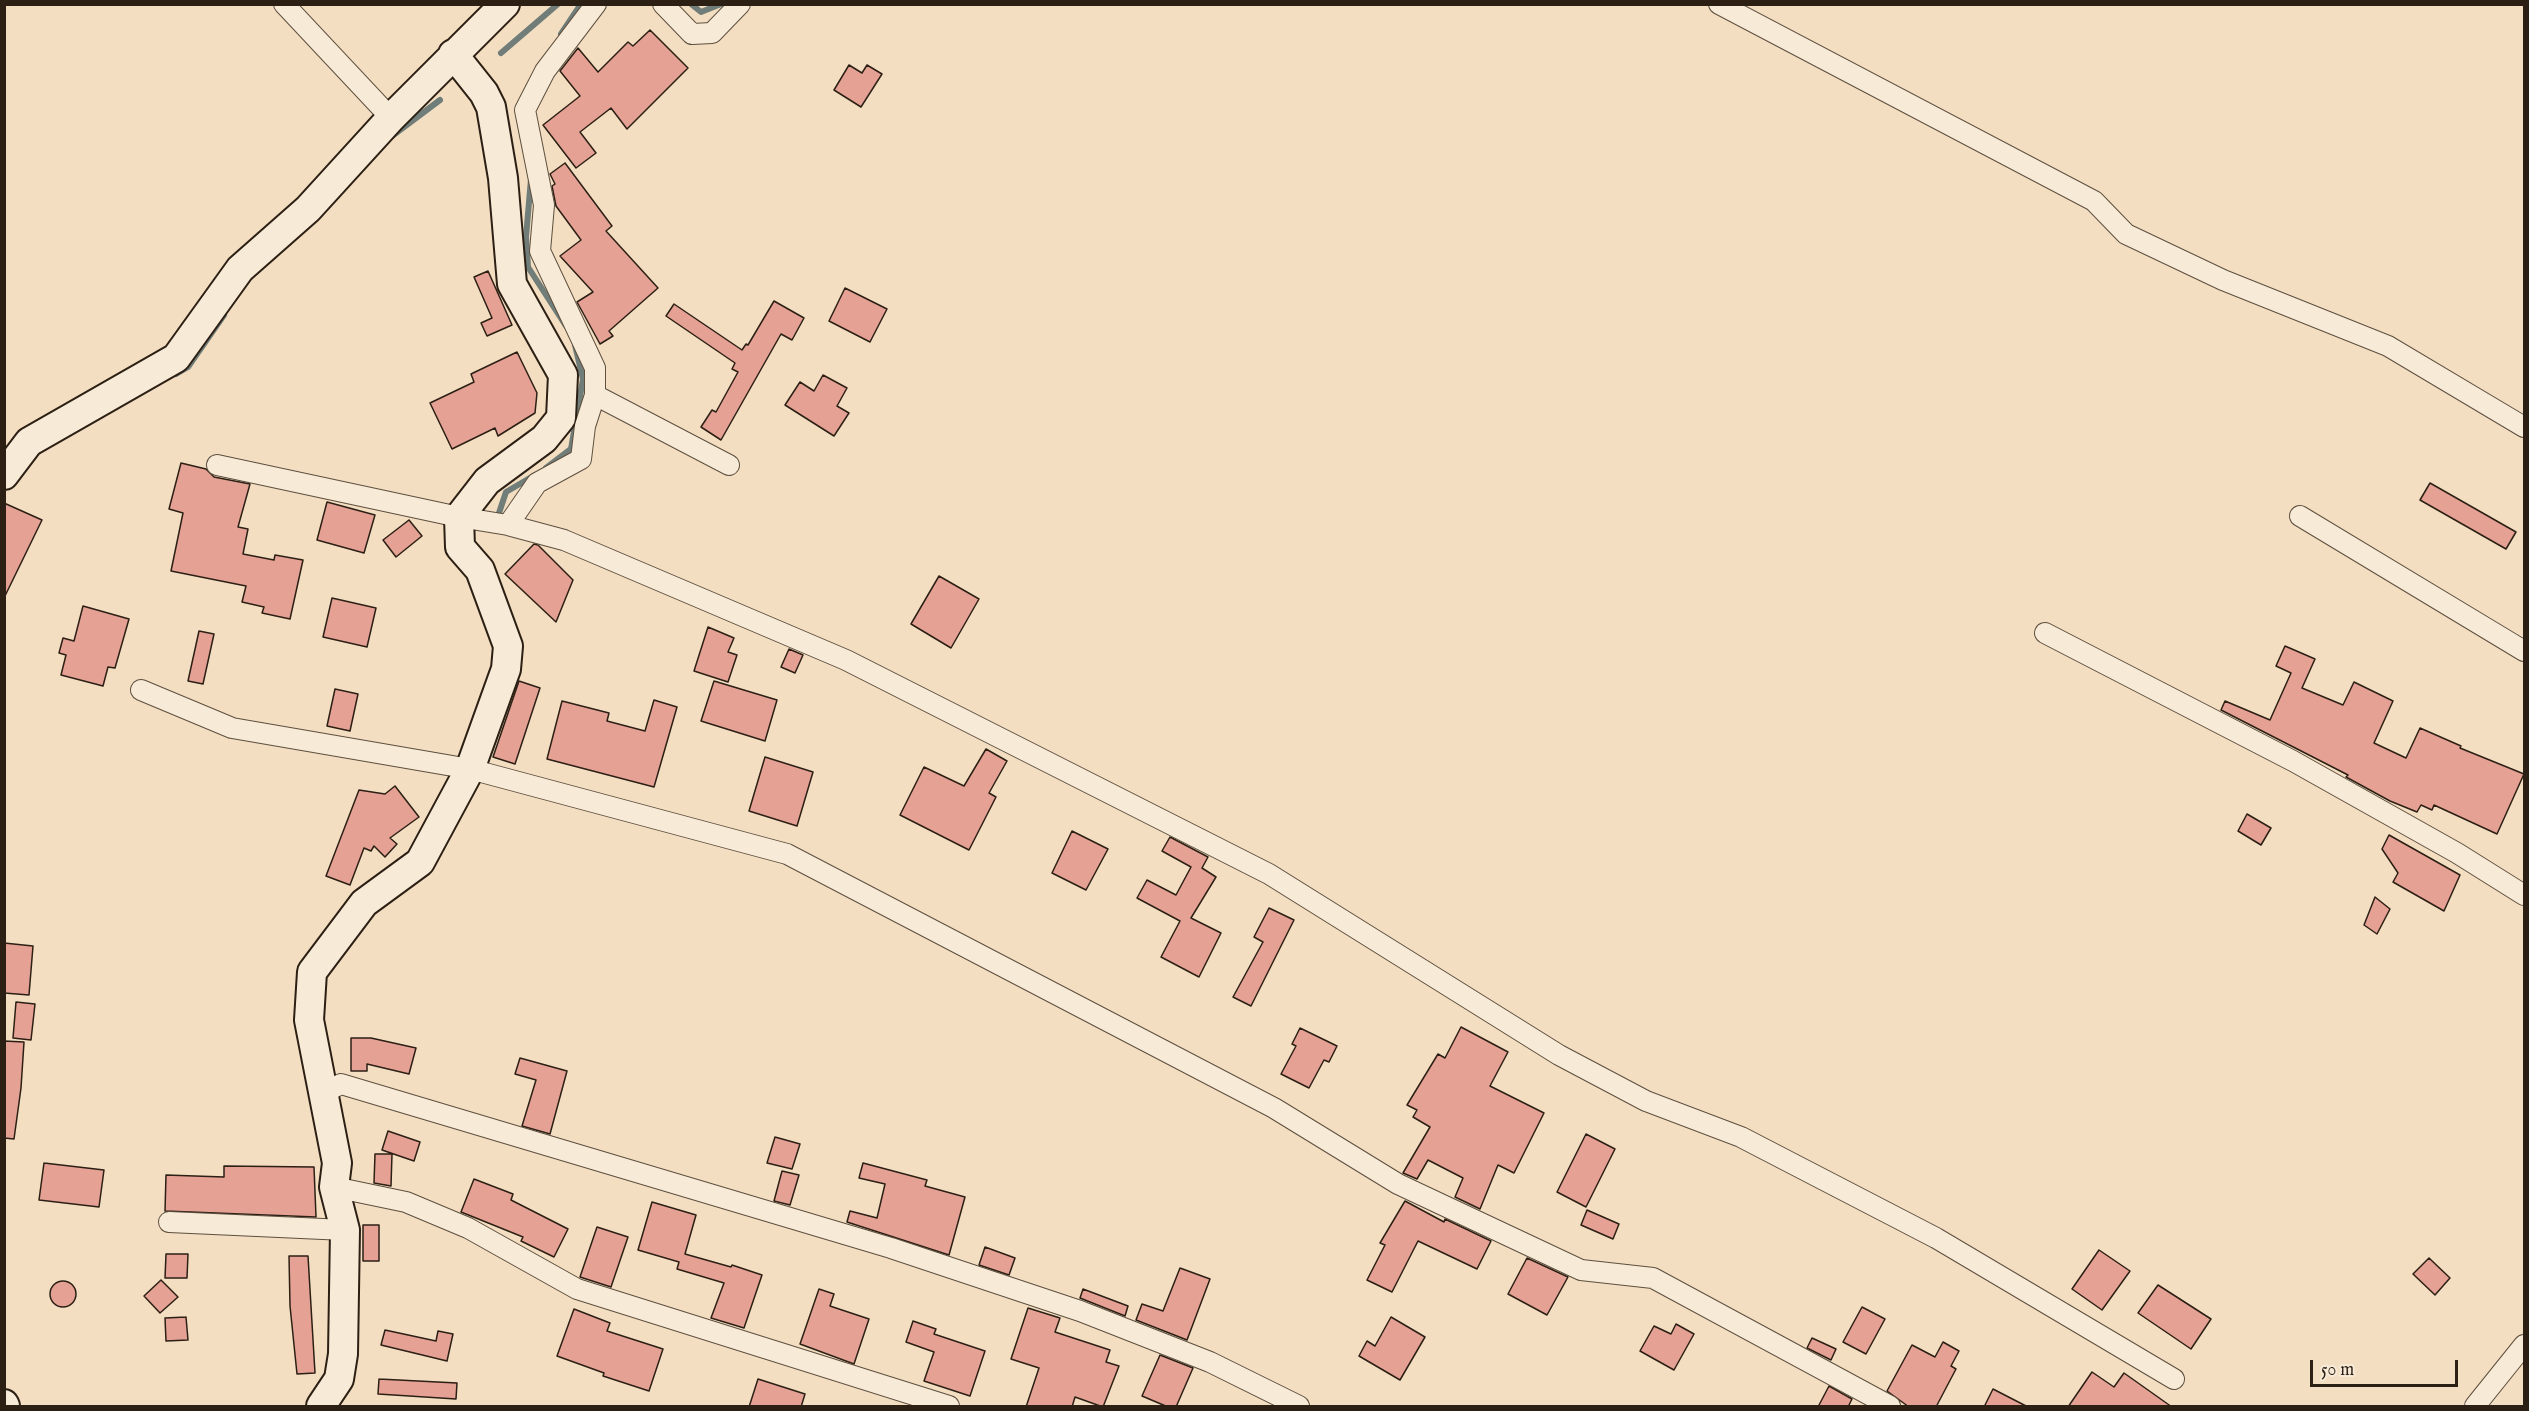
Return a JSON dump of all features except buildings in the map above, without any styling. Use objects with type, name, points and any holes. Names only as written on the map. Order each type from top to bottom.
[{"type":"street","points":[[284,4],[391,118]]},
{"type":"street","points":[[4,475],[29,442],[176,358],[240,269],[308,209],[391,118],[505,4]]},
{"type":"street","points":[[508,525],[537,483],[581,459],[585,426],[595,395],[595,368],[540,251],[544,205],[525,110],[545,71],[596,4]]},
{"type":"street","points":[[663,4],[692,34],[712,33],[740,4]]},
{"type":"street","points":[[1719,4],[2094,201],[2126,234],[2223,280],[2388,346],[2524,427]]},
{"type":"street","points":[[321,1407],[339,1379],[343,1354],[345,1230],[334,1187],[337,1163],[309,1020],[312,972],[364,903],[420,862],[470,769],[506,669],[508,646],[480,570],[460,547],[459,517],[487,481],[544,439],[561,418],[563,375],[512,284],[503,178],[491,108],[484,93],[453,54]]},
{"type":"street","points":[[595,395],[729,465]]},
{"type":"street","points":[[217,465],[459,517],[508,525],[564,540],[846,660],[1259,869],[1559,1055],[1647,1101],[1741,1137],[1936,1238],[2174,1379]]},
{"type":"street","points":[[2300,516],[2524,651]]},
{"type":"street","points":[[2045,633],[2293,761],[2457,853],[2524,895]]},
{"type":"street","points":[[141,690],[232,728],[470,769],[787,854],[1274,1108],[1398,1184],[1581,1270],[1653,1278],[1890,1407]]},
{"type":"street","points":[[323,1093],[340,1084],[891,1248],[1091,1315],[1210,1362],[1299,1407]]},
{"type":"street","points":[[334,1187],[406,1202],[468,1228],[577,1289],[949,1407]]},
{"type":"street","points":[[169,1222],[345,1230]]},
{"type":"street","points":[[2475,1407],[2524,1345]]},
{"type":"waterway","points":[[501,53],[558,4]]},
{"type":"waterway","points":[[561,34],[581,4]]},
{"type":"waterway","points":[[691,4],[701,12],[721,4]]},
{"type":"waterway","points":[[392,136],[440,100]]},
{"type":"waterway","points":[[531,179],[526,237],[528,267],[566,326]]},
{"type":"waterway","points":[[176,374],[188,367],[224,315]]},
{"type":"waterway","points":[[546,468],[571,449],[583,379],[575,345]]},
{"type":"waterway","points":[[497,519],[506,492],[535,475]]}]
